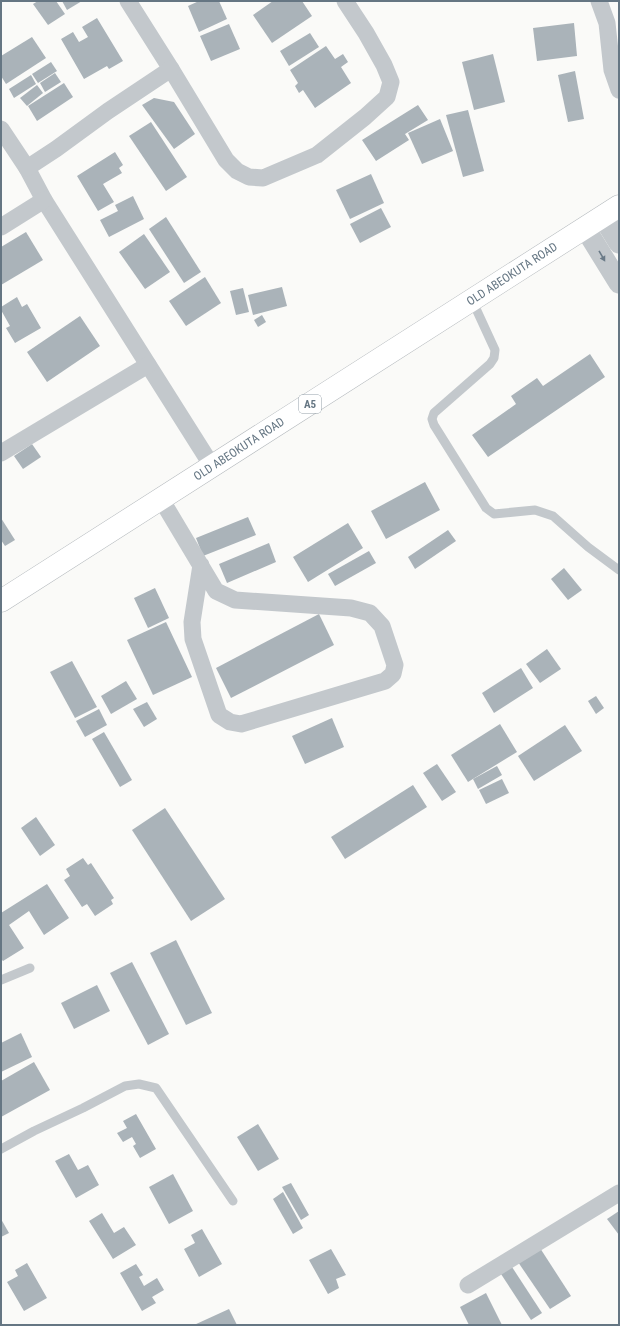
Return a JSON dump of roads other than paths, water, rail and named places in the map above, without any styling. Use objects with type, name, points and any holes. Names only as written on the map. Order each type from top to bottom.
[{"type":"highway","name":"OLD ABEOKUTA ROAD","points":[[1,601],[602,217]]},
{"type":"street","points":[[128,1],[226,160],[237,171],[249,177],[263,178],[317,155],[365,118],[388,97],[391,82],[384,65],[366,32],[345,1]]},
{"type":"street","points":[[603,5],[607,23],[612,70],[619,90]]},
{"type":"street","points":[[27,168],[171,69]]},
{"type":"street","points":[[1,129],[27,168],[44,200],[212,466]]},
{"type":"street","points":[[1,227],[44,200]]},
{"type":"street","points":[[602,217],[619,243]]},
{"type":"street","points":[[602,217],[619,283]]},
{"type":"street","points":[[1,453],[148,365]]},
{"type":"street","points":[[161,499],[201,565],[216,591],[235,600],[351,608],[370,613],[382,626],[395,664],[393,674],[385,681],[248,722],[241,724],[230,722],[219,715],[193,638],[192,622],[201,565]]},
{"type":"street","points":[[468,1285],[619,1193]]},
{"type":"lane","points":[[472,300],[495,350],[494,358],[490,364],[434,413],[432,419],[434,425],[486,508],[494,514],[507,514],[535,510],[553,516],[588,547],[619,570]]},
{"type":"lane","points":[[1,980],[30,968]]},
{"type":"lane","points":[[1,1149],[125,1086],[139,1084],[156,1088],[233,1201]]}]
